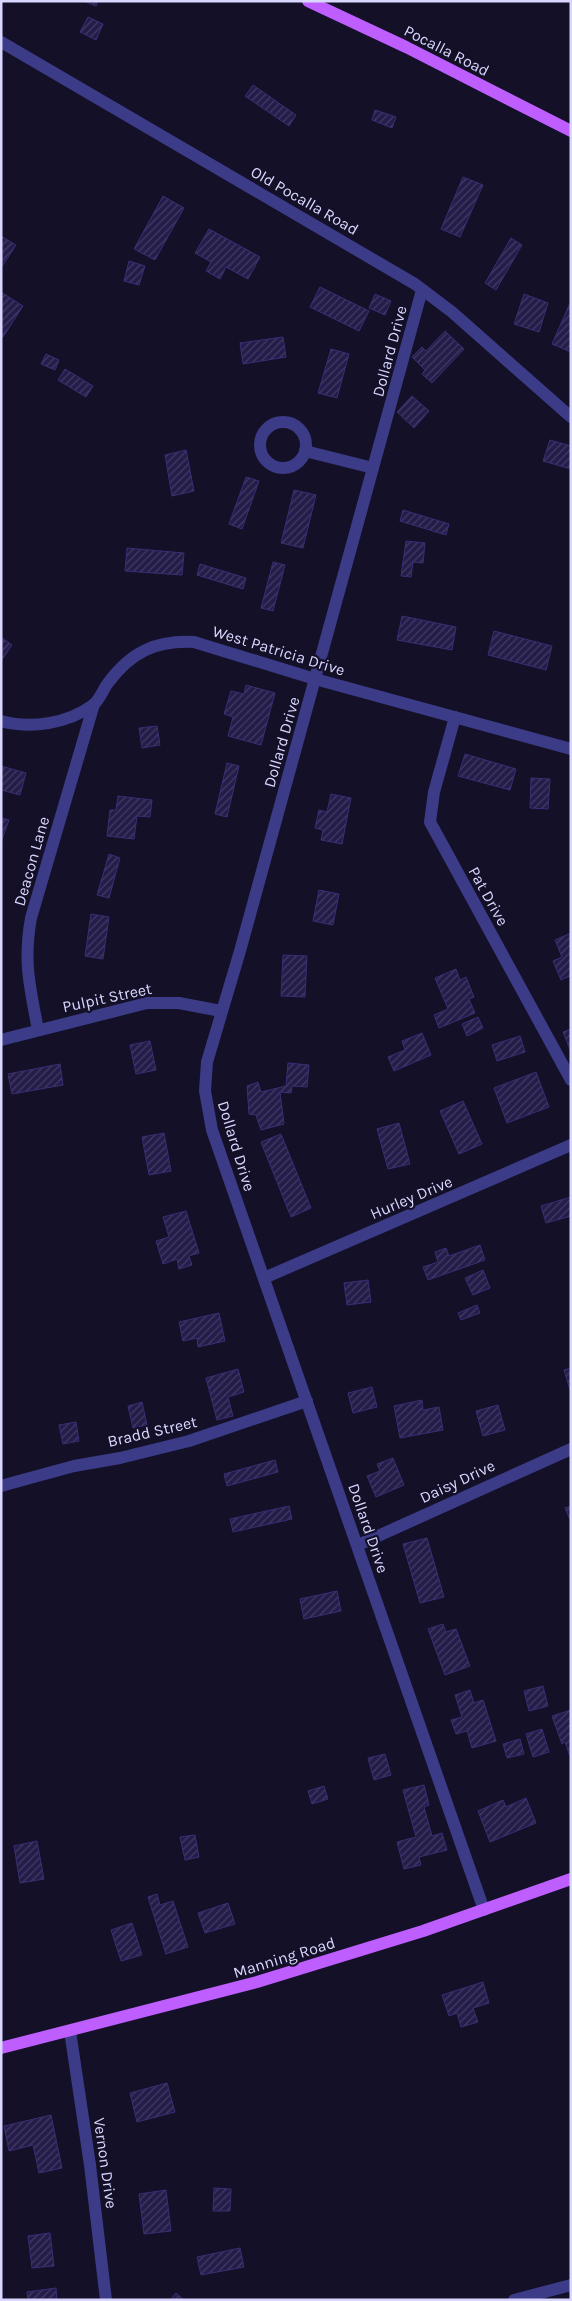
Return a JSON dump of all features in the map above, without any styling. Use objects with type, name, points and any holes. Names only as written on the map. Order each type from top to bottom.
[{"type":"main road","name":"Pocalla Road","points":[[308,1],[406,47],[571,131]]},
{"type":"main road","name":"Manning Road","points":[[1,2048],[70,2032],[258,1982],[484,1910],[571,1879]]},
{"type":"street","name":"Old Pocalla Road","points":[[1,42],[346,243],[422,290],[452,312],[571,417]]},
{"type":"street","name":"Dollard Drive","points":[[422,290],[316,679],[207,1062],[205,1092],[212,1130],[484,1910]]},
{"type":"street","points":[[305,451],[373,468]]},
{"type":"street","name":"West Patricia Drive","points":[[1,721],[30,725],[50,723],[74,715],[94,704],[109,682],[138,653],[156,645],[174,641],[194,642],[316,679],[571,749]]},
{"type":"street","name":"Deacon Lane","points":[[38,1030],[26,968],[26,945],[31,918],[94,704]]},
{"type":"street","name":"Pat Drive","points":[[455,717],[434,792],[430,822],[571,1080]]},
{"type":"street","name":"Pulpit Street","points":[[1,1040],[147,1003],[179,1003],[222,1011]]},
{"type":"street","name":"Hurley Drive","points":[[264,1278],[571,1145]]},
{"type":"street","name":"Bradd Street","points":[[1,1486],[74,1466],[120,1458],[189,1441],[307,1400]]},
{"type":"street","name":"Daisy Drive","points":[[358,1545],[571,1448]]},
{"type":"street","name":"Vernon Drive","points":[[70,2032],[90,2164],[106,2300]]},
{"type":"street","points":[[514,2300],[571,2285]]},
{"type":"building","points":[[84,1],[98,1],[96,6]]},
{"type":"building","points":[[88,17],[103,24],[96,40],[80,32]]},
{"type":"building","points":[[253,85],[296,115],[289,126],[245,96]]},
{"type":"building","points":[[375,110],[396,117],[392,128],[372,120]]},
{"type":"building","points":[[463,177],[483,185],[460,237],[441,229]]},
{"type":"building","points":[[163,196],[184,208],[155,260],[134,249]]},
{"type":"building","points":[[209,229],[260,257],[248,279],[226,267],[220,279],[206,271],[211,262],[195,253]]},
{"type":"building","points":[[1,236],[16,245],[1,268]]},
{"type":"building","points":[[511,238],[522,245],[496,290],[485,283]]},
{"type":"building","points":[[129,261],[145,266],[139,285],[124,281]]},
{"type":"building","points":[[320,287],[369,311],[359,331],[310,307]]},
{"type":"building","points":[[1,292],[23,306],[3,337],[1,336]]},
{"type":"building","points":[[375,294],[391,301],[385,315],[369,308]]},
{"type":"building","points":[[524,294],[548,303],[539,332],[514,324]]},
{"type":"building","points":[[571,304],[571,352],[552,344]]},
{"type":"building","points":[[445,331],[464,349],[432,383],[422,374],[425,370],[412,357],[422,347],[426,351]]},
{"type":"building","points":[[283,337],[286,357],[243,364],[240,343]]},
{"type":"building","points":[[331,349],[349,354],[337,398],[318,393]]},
{"type":"building","points":[[46,354],[59,360],[55,370],[41,364]]},
{"type":"building","points":[[65,369],[93,386],[86,397],[58,380]]},
{"type":"building","points":[[412,396],[429,411],[414,428],[397,412]]},
{"type":"building","points":[[550,440],[571,446],[571,469],[543,461]]},
{"type":"building","points":[[186,450],[194,491],[172,496],[165,455]]},
{"type":"building","points":[[246,477],[259,481],[242,529],[229,524]]},
{"type":"building","points":[[294,490],[316,495],[303,548],[281,543]]},
{"type":"building","points":[[403,510],[449,524],[446,535],[400,521]]},
{"type":"building","points":[[406,541],[425,543],[423,563],[413,562],[411,577],[401,576]]},
{"type":"building","points":[[127,548],[184,553],[182,575],[125,571]]},
{"type":"building","points":[[273,562],[285,565],[273,611],[261,608]]},
{"type":"building","points":[[200,564],[246,578],[243,589],[197,575]]},
{"type":"building","points":[[402,616],[456,627],[452,650],[397,640]]},
{"type":"building","points":[[494,631],[552,646],[546,670],[488,655]]},
{"type":"building","points":[[1,637],[12,645],[1,661]]},
{"type":"building","points":[[246,685],[275,693],[261,745],[228,736],[233,717],[224,714],[231,691],[244,694]]},
{"type":"building","points":[[157,726],[160,745],[142,748],[139,728]]},
{"type":"building","points":[[465,754],[516,769],[510,790],[458,776]]},
{"type":"building","points":[[227,763],[239,766],[227,817],[215,814]]},
{"type":"building","points":[[1,766],[26,773],[20,795],[1,790]]},
{"type":"building","points":[[531,778],[550,779],[548,809],[530,808]]},
{"type":"building","points":[[331,794],[351,798],[342,844],[321,840],[323,830],[315,828],[319,810],[327,812]]},
{"type":"building","points":[[118,796],[152,800],[150,817],[137,816],[134,839],[107,836],[110,810],[116,810]]},
{"type":"building","points":[[1,818],[9,820],[1,842]]},
{"type":"building","points":[[109,854],[120,858],[109,898],[97,895]]},
{"type":"building","points":[[319,890],[339,894],[333,925],[313,921]]},
{"type":"building","points":[[91,914],[109,917],[103,959],[85,956]]},
{"type":"building","points":[[571,933],[571,978],[570,976],[561,980],[553,961],[562,957],[555,940]]},
{"type":"building","points":[[283,955],[307,956],[305,997],[281,996]]},
{"type":"building","points":[[456,969],[460,980],[466,977],[474,997],[469,999],[475,1013],[439,1028],[434,1015],[448,1009],[435,978]]},
{"type":"building","points":[[478,1017],[483,1028],[467,1036],[462,1024]]},
{"type":"building","points":[[571,1029],[571,1052],[563,1032]]},
{"type":"building","points":[[422,1033],[431,1055],[394,1071],[388,1057],[405,1050],[402,1041]]},
{"type":"building","points":[[520,1036],[525,1052],[497,1061],[492,1045]]},
{"type":"building","points":[[150,1041],[156,1070],[136,1074],[130,1045]]},
{"type":"building","points":[[288,1063],[309,1065],[307,1087],[292,1086],[291,1093],[280,1092],[284,1124],[261,1130],[256,1115],[249,1114],[247,1086],[258,1082],[261,1092],[286,1086]]},
{"type":"building","points":[[60,1064],[63,1085],[12,1094],[8,1074]]},
{"type":"building","points":[[536,1072],[549,1107],[507,1123],[494,1088]]},
{"type":"building","points":[[463,1101],[482,1144],[459,1154],[440,1111]]},
{"type":"building","points":[[399,1123],[410,1164],[388,1169],[377,1129]]},
{"type":"building","points":[[164,1133],[171,1171],[149,1175],[142,1137]]},
{"type":"building","points":[[281,1134],[311,1208],[291,1217],[261,1142]]},
{"type":"building","points":[[571,1197],[571,1216],[546,1223],[541,1206]]},
{"type":"building","points":[[186,1211],[199,1253],[189,1256],[192,1265],[179,1269],[177,1259],[163,1264],[156,1241],[169,1237],[163,1217]]},
{"type":"building","points":[[480,1245],[485,1260],[428,1280],[423,1267],[438,1262],[435,1252],[446,1248],[449,1256]]},
{"type":"building","points":[[483,1270],[490,1288],[473,1295],[465,1278]]},
{"type":"building","points":[[368,1280],[371,1302],[347,1305],[344,1283]]},
{"type":"building","points":[[477,1305],[480,1313],[461,1320],[458,1313]]},
{"type":"building","points":[[219,1313],[225,1341],[198,1347],[197,1338],[183,1341],[179,1322]]},
{"type":"building","points":[[571,1368],[571,1393],[564,1370]]},
{"type":"building","points":[[238,1369],[244,1392],[228,1397],[233,1416],[217,1420],[206,1378]]},
{"type":"building","points":[[372,1387],[377,1407],[353,1413],[348,1393]]},
{"type":"building","points":[[422,1400],[423,1410],[439,1407],[443,1430],[400,1438],[394,1406]]},
{"type":"building","points":[[142,1402],[147,1425],[133,1428],[128,1406]]},
{"type":"building","points":[[498,1405],[505,1430],[483,1436],[476,1411]]},
{"type":"building","points":[[76,1422],[79,1441],[63,1444],[59,1425]]},
{"type":"building","points":[[393,1458],[404,1485],[376,1497],[367,1476],[380,1471],[377,1464]]},
{"type":"building","points":[[275,1460],[278,1472],[227,1486],[224,1474]]},
{"type":"building","points":[[289,1506],[292,1519],[233,1532],[230,1519]]},
{"type":"building","points":[[571,1506],[571,1522],[565,1508]]},
{"type":"building","points":[[427,1538],[444,1597],[420,1603],[403,1544]]},
{"type":"building","points":[[337,1591],[341,1611],[304,1619],[300,1599]]},
{"type":"building","points":[[443,1624],[446,1632],[456,1629],[470,1666],[445,1675],[428,1629]]},
{"type":"building","points":[[543,1686],[548,1706],[529,1711],[524,1691]]},
{"type":"building","points":[[470,1690],[474,1703],[483,1700],[496,1741],[472,1748],[467,1731],[456,1734],[451,1720],[462,1717],[455,1695]]},
{"type":"building","points":[[571,1710],[571,1759],[565,1742],[562,1744],[552,1716]]},
{"type":"building","points":[[542,1729],[549,1752],[533,1757],[526,1734]]},
{"type":"building","points":[[520,1739],[524,1754],[507,1758],[503,1744]]},
{"type":"building","points":[[385,1754],[391,1775],[374,1780],[368,1758]]},
{"type":"building","points":[[424,1785],[429,1805],[424,1807],[432,1836],[442,1833],[447,1850],[419,1857],[421,1865],[404,1869],[397,1842],[416,1837],[403,1790]]},
{"type":"building","points":[[324,1786],[328,1799],[312,1804],[308,1791]]},
{"type":"building","points":[[526,1798],[536,1823],[490,1842],[478,1811],[503,1800],[506,1807]]},
{"type":"building","points":[[195,1835],[199,1857],[185,1860],[180,1837]]},
{"type":"building","points":[[37,1841],[44,1879],[20,1883],[14,1846]]},
{"type":"building","points":[[157,1894],[160,1905],[173,1901],[188,1947],[166,1954],[148,1897]]},
{"type":"building","points":[[228,1903],[235,1924],[205,1933],[198,1913]]},
{"type":"building","points":[[132,1923],[142,1955],[121,1961],[111,1930]]},
{"type":"building","points":[[483,1982],[489,2003],[473,2008],[478,2022],[461,2027],[457,2013],[449,2016],[442,1995]]},
{"type":"building","points":[[167,2083],[175,2112],[137,2122],[130,2093]]},
{"type":"building","points":[[51,2115],[62,2168],[39,2173],[33,2145],[9,2151],[4,2126]]},
{"type":"building","points":[[214,2188],[231,2189],[230,2211],[213,2211]]},
{"type":"building","points":[[166,2190],[171,2231],[144,2234],[139,2194]]},
{"type":"building","points":[[50,2233],[54,2266],[32,2268],[28,2236]]},
{"type":"building","points":[[240,2248],[244,2267],[201,2275],[197,2257]]},
{"type":"building","points":[[56,2288],[57,2300],[28,2300],[27,2292]]},
{"type":"building","points":[[176,2293],[184,2300],[170,2300]]}]
